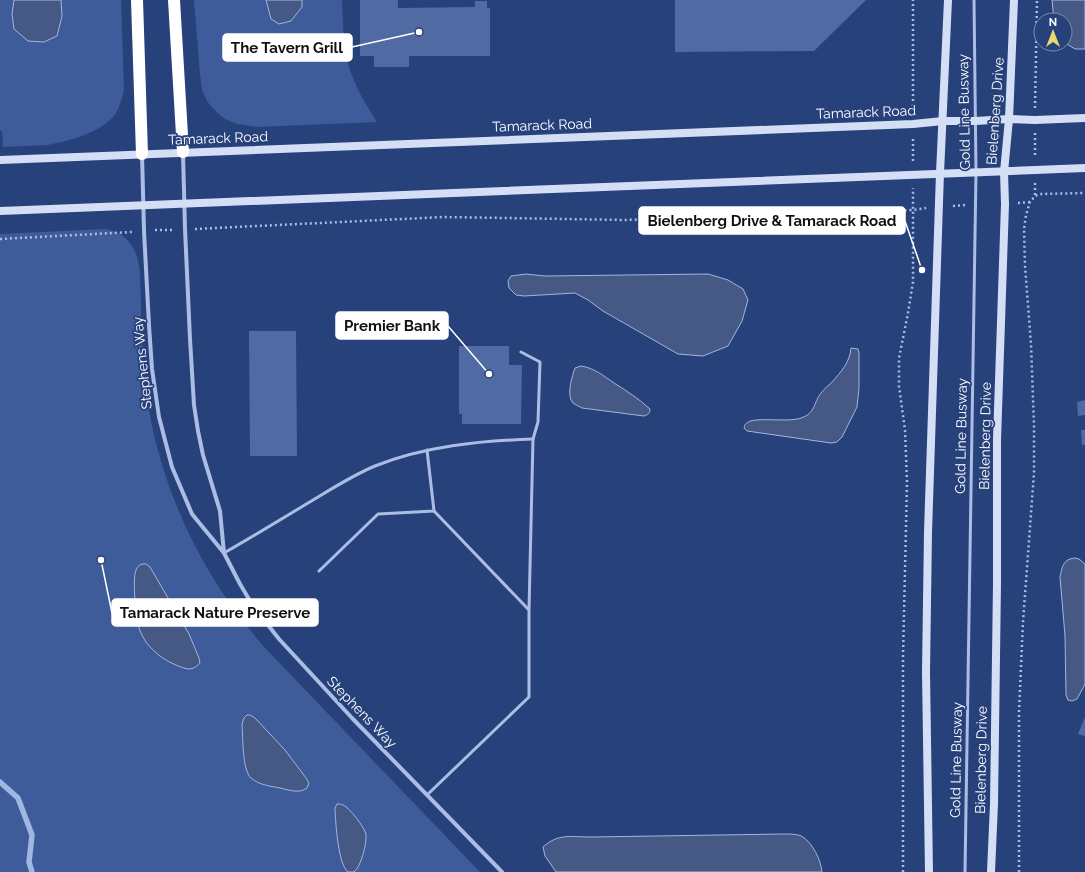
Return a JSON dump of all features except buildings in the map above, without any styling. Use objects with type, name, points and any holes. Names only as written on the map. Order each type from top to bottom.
[{"type":"highway","points":[[137,0],[142,154]]},
{"type":"highway","points":[[174,0],[183,152]]},
{"type":"street","points":[[929,872],[926,672],[928,539],[940,173],[948,0]]},
{"type":"street","name":"Bielenberg Drive","points":[[991,872],[994,804],[997,440],[1005,212],[1004,172],[1009,119],[1014,0]]},
{"type":"street","name":"Tamarack Road","points":[[0,160],[913,124],[943,121],[975,122],[1009,119],[1035,120],[1085,118]]},
{"type":"street","name":"Stephens Way","points":[[183,152],[183,204],[194,405],[203,456],[220,511],[224,553]]},
{"type":"street","name":"Stephens Way","points":[[142,154],[144,231],[152,369],[160,424],[172,467],[192,514],[224,553],[253,606],[278,639],[352,718],[502,872]]},
{"type":"street","points":[[0,212],[1085,168]]},
{"type":"lane","name":"Gold Line Busway","points":[[965,872],[976,172],[974,0]]},
{"type":"lane","points":[[427,795],[529,697],[528,610],[533,439],[538,422],[540,362],[521,352]]},
{"type":"lane","points":[[224,553],[342,483],[367,470],[397,458],[427,450],[466,443],[533,439]]},
{"type":"lane","points":[[427,450],[434,511],[528,610]]},
{"type":"lane","points":[[319,571],[378,514],[434,511]]},
{"type":"path","points":[[903,872],[903,657],[907,482],[905,430],[899,386],[899,358],[913,282],[914,0]]},
{"type":"path","points":[[1035,196],[1037,0]]},
{"type":"path","points":[[1019,872],[1019,712],[1023,622],[1034,472],[1031,352],[1024,229],[1030,202],[1035,196],[1040,194],[1085,193]]},
{"type":"path","points":[[0,239],[185,229],[444,218],[624,220],[913,210]]},
{"type":"shaded area","points":[[0,0],[121,0],[124,90],[116,113],[110,120],[94,131],[65,141],[47,145],[3,147],[2,131],[0,131]]},
{"type":"shaded area","points":[[14,0],[61,0],[62,16],[57,36],[44,42],[28,41],[14,29],[12,14]]},
{"type":"shaded area","points":[[194,0],[342,0],[344,37],[348,64],[359,92],[377,122],[257,127],[237,124],[225,119],[210,105],[202,90]]},
{"type":"shaded area","points":[[266,0],[302,0],[302,7],[291,21],[279,24],[271,19]]},
{"type":"shaded area","points":[[1052,0],[1085,0],[1085,49],[1073,48],[1073,12],[1053,12]]},
{"type":"shaded area","points":[[105,229],[112,230],[124,237],[136,252],[140,270],[144,374],[149,412],[169,487],[184,523],[201,557],[243,622],[268,651],[480,872],[0,872],[0,234]]},
{"type":"shaded area","points":[[526,274],[545,276],[708,274],[728,280],[743,289],[748,300],[742,321],[728,346],[703,356],[678,354],[603,311],[575,293],[524,296],[516,295],[509,288],[508,281],[511,276]]},
{"type":"shaded area","points":[[851,348],[858,349],[859,353],[859,388],[857,407],[842,437],[837,442],[831,443],[747,431],[744,428],[745,424],[751,421],[788,420],[806,416],[812,411],[821,393],[844,366],[849,358]]},
{"type":"shaded area","points":[[581,366],[599,373],[628,392],[650,409],[649,413],[644,416],[582,408],[574,404],[570,396],[571,381],[575,368]]},
{"type":"shaded area","points":[[1075,558],[1079,559],[1085,564],[1085,684],[1077,699],[1072,701],[1068,700],[1066,695],[1065,636],[1060,577],[1064,564],[1068,560]]},
{"type":"shaded area","points":[[142,564],[146,564],[150,567],[189,634],[200,663],[191,669],[186,669],[176,665],[157,654],[146,642],[140,631],[137,618],[134,583],[136,569]]},
{"type":"shaded area","points":[[247,715],[255,718],[285,750],[309,783],[307,788],[301,791],[290,790],[261,784],[251,778],[248,774],[244,761],[242,724]]},
{"type":"shaded area","points":[[337,804],[343,805],[353,814],[366,834],[366,843],[363,854],[357,869],[354,872],[348,872],[345,868],[340,853],[335,811]]},
{"type":"shaded area","points":[[799,835],[807,840],[816,853],[822,872],[556,872],[545,856],[543,847],[554,840],[571,836]]},
{"type":"waterway","points":[[0,782],[18,798],[32,835],[29,862],[32,872]]},
{"type":"place","name":"The Tavern Grill","points":[[419,32]]},
{"type":"place","name":"Bielenberg Drive & Tamarack Road","points":[[922,270]]},
{"type":"place","name":"Premier Bank","points":[[489,374]]},
{"type":"place","name":"Tamarack Nature Preserve","points":[[101,560]]}]
